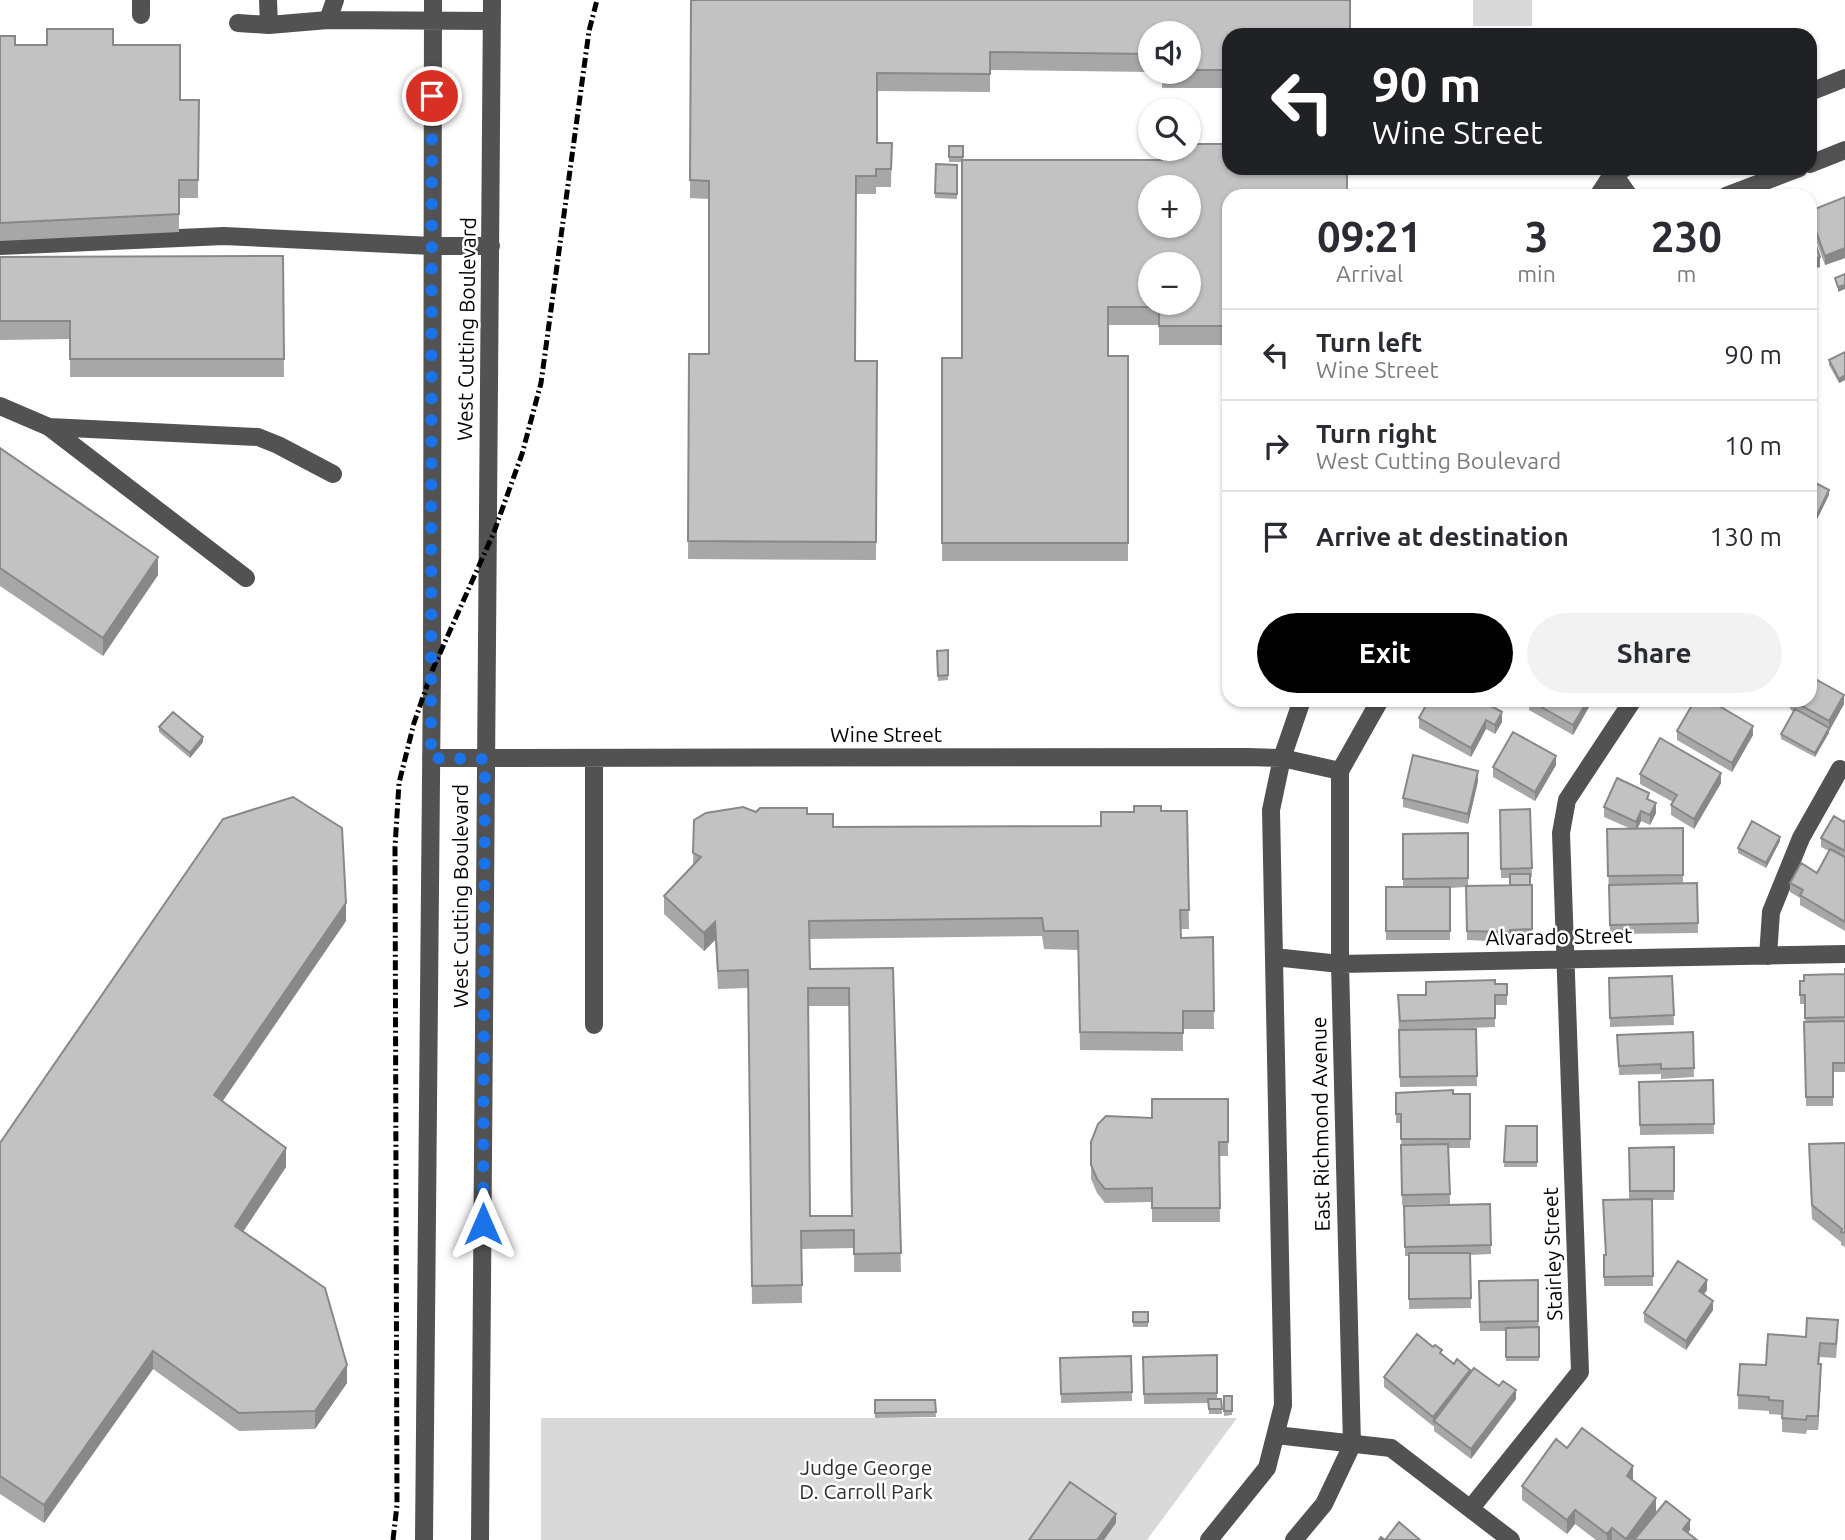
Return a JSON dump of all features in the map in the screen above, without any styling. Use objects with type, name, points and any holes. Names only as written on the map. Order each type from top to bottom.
[{"type":"street","points":[[268,0],[269,25]]},
{"type":"street","points":[[328,20],[335,0]]},
{"type":"street","name":"West Cutting Boulevard","points":[[424,1540],[431,758],[433,0]]},
{"type":"street","name":"West Cutting Boulevard","points":[[480,1540],[492,0]]},
{"type":"street","points":[[237,23],[269,25],[328,20],[492,21]]},
{"type":"street","points":[[1817,89],[1845,78]]},
{"type":"street","points":[[1817,161],[1845,150]]},
{"type":"street","points":[[1604,189],[1616,175]]},
{"type":"street","points":[[1745,189],[1781,175]]},
{"type":"street","points":[[0,246],[224,236],[432,246],[491,246]]},
{"type":"street","points":[[0,406],[49,427],[246,578]]},
{"type":"street","points":[[49,427],[258,438],[278,445],[333,474]]},
{"type":"street","name":"East Richmond Avenue","points":[[1209,1540],[1267,1468],[1283,1405],[1271,810],[1282,758],[1300,707]]},
{"type":"street","name":"East Richmond Avenue","points":[[1294,1540],[1324,1504],[1352,1445],[1340,964],[1340,771],[1376,707]]},
{"type":"street","name":"Stairley Street","points":[[1471,1508],[1580,1372],[1561,833],[1567,800],[1628,707]]},
{"type":"street","name":"Wine Street","points":[[431,758],[1282,758],[1340,771]]},
{"type":"street","points":[[593,758],[593,1025]]},
{"type":"street","points":[[1768,956],[1771,912],[1801,838],[1840,769]]},
{"type":"street","name":"Alvarado Street","points":[[1274,957],[1340,964],[1845,954]]},
{"type":"street","points":[[1276,1436],[1391,1448],[1511,1540]]},
{"type":"green space","points":[[1473,0],[1532,0],[1532,26],[1473,26]]},
{"type":"green space","name":"Judge George D. Carroll Park","points":[[541,1418],[1237,1418],[1147,1540],[541,1540]]},
{"type":"building","points":[[691,0],[1350,0],[1350,28],[1222,28],[1222,70],[1201,70],[1201,21],[1138,21],[1138,54],[990,52],[990,74],[877,73],[877,143],[892,143],[891,169],[876,169],[876,176],[856,176],[855,361],[877,361],[876,542],[688,541],[689,354],[709,354],[709,181],[690,180]]},
{"type":"building","points":[[47,29],[113,29],[113,45],[180,45],[180,100],[199,100],[198,180],[179,180],[179,214],[0,223],[0,36],[15,36],[15,45],[47,45]]},
{"type":"building","points":[[1201,144],[1222,144],[1222,175],[1347,175],[1347,189],[1222,189],[1222,326],[1159,326],[1159,315],[1201,315],[1201,252],[1138,252],[1138,307],[1108,307],[1108,356],[1128,356],[1128,543],[942,543],[942,358],[962,358],[962,160],[1201,161]]},
{"type":"building","points":[[949,146],[963,146],[963,157],[949,157]]},
{"type":"building","points":[[936,164],[957,165],[957,194],[935,193]]},
{"type":"building","points":[[1845,197],[1845,248],[1825,256],[1817,234],[1817,208]]},
{"type":"building","points":[[283,256],[284,359],[70,359],[70,321],[0,321],[0,257]]},
{"type":"building","points":[[1845,274],[1845,285],[1838,287],[1835,278]]},
{"type":"building","points":[[1845,352],[1845,375],[1839,379],[1829,360]]},
{"type":"building","points":[[0,448],[158,557],[103,638],[0,568]]},
{"type":"building","points":[[1817,484],[1829,490],[1817,515]]},
{"type":"building","points":[[948,650],[948,675],[938,676],[937,651]]},
{"type":"building","points":[[1817,680],[1844,695],[1829,721],[1804,707],[1817,707]]},
{"type":"building","points":[[1425,707],[1493,707],[1502,712],[1495,725],[1486,720],[1471,748],[1419,718]]},
{"type":"building","points":[[1541,707],[1584,707],[1573,725]]},
{"type":"building","points":[[1691,707],[1721,707],[1753,726],[1732,763],[1677,731]]},
{"type":"building","points":[[1795,709],[1829,728],[1815,753],[1781,734]]},
{"type":"building","points":[[173,712],[203,737],[190,753],[159,727]]},
{"type":"building","points":[[1513,732],[1556,756],[1535,792],[1493,767]]},
{"type":"building","points":[[1660,738],[1721,773],[1694,819],[1671,805],[1677,795],[1640,774]]},
{"type":"building","points":[[1413,755],[1478,771],[1468,814],[1403,798]]},
{"type":"building","points":[[1617,778],[1649,793],[1647,799],[1656,803],[1650,815],[1641,811],[1636,822],[1604,807]]},
{"type":"building","points":[[293,797],[342,828],[346,903],[214,1095],[286,1148],[235,1226],[325,1288],[347,1365],[315,1411],[239,1413],[153,1351],[44,1505],[0,1476],[0,1143],[223,819]]},
{"type":"building","points":[[1134,806],[1161,806],[1161,811],[1187,811],[1189,910],[1180,910],[1181,938],[1213,937],[1214,1011],[1183,1011],[1183,1033],[1080,1032],[1078,931],[1044,931],[1042,918],[809,921],[810,969],[893,968],[901,1253],[854,1254],[854,1230],[801,1231],[802,1285],[752,1286],[748,970],[718,971],[715,922],[704,933],[664,896],[701,857],[693,853],[694,820],[706,813],[743,807],[756,812],[760,808],[807,808],[807,814],[833,814],[833,827],[1101,826],[1101,812],[1134,812]],"holes":[[[808,988],[849,988],[852,1216],[810,1216]]]},
{"type":"building","points":[[1530,809],[1532,868],[1501,869],[1500,810]]},
{"type":"building","points":[[1834,816],[1844,822],[1845,820],[1845,851],[1821,838]]},
{"type":"building","points":[[1752,821],[1780,837],[1766,863],[1738,848]]},
{"type":"building","points":[[1683,828],[1683,875],[1608,876],[1607,829]]},
{"type":"building","points":[[1468,833],[1468,878],[1403,879],[1403,834]]},
{"type":"building","points":[[1830,849],[1845,857],[1845,922],[1800,895],[1803,890],[1790,883],[1801,863],[1817,873]]},
{"type":"building","points":[[1510,874],[1530,874],[1530,885],[1510,885]]},
{"type":"building","points":[[1697,883],[1698,923],[1610,925],[1609,885]]},
{"type":"building","points":[[1532,885],[1532,929],[1510,932],[1467,931],[1466,886]]},
{"type":"building","points":[[1386,887],[1450,887],[1450,931],[1386,931]]},
{"type":"building","points":[[1845,974],[1845,1017],[1805,1018],[1805,995],[1800,995],[1800,981],[1804,981],[1804,975]]},
{"type":"building","points":[[1672,976],[1674,1015],[1610,1018],[1609,978]]},
{"type":"building","points":[[1495,980],[1495,984],[1507,984],[1507,995],[1495,995],[1495,1018],[1400,1021],[1398,995],[1426,995],[1426,982]]},
{"type":"building","points":[[1845,1021],[1845,1063],[1833,1063],[1833,1097],[1806,1097],[1804,1022]]},
{"type":"building","points":[[1476,1029],[1477,1076],[1400,1077],[1399,1030]]},
{"type":"building","points":[[1693,1032],[1694,1068],[1661,1069],[1661,1064],[1619,1066],[1617,1035]]},
{"type":"building","points":[[1713,1080],[1714,1124],[1640,1125],[1639,1082]]},
{"type":"building","points":[[1453,1090],[1453,1094],[1470,1094],[1470,1139],[1401,1139],[1401,1114],[1396,1114],[1396,1093]]},
{"type":"building","points":[[1152,1099],[1228,1099],[1228,1142],[1219,1142],[1220,1208],[1152,1208],[1152,1188],[1105,1189],[1097,1179],[1091,1165],[1091,1142],[1098,1124],[1106,1116],[1152,1118]]},
{"type":"building","points":[[1506,1126],[1537,1126],[1537,1162],[1504,1162]]},
{"type":"building","points":[[1845,1143],[1845,1233],[1812,1205],[1809,1144]]},
{"type":"building","points":[[1448,1144],[1450,1194],[1402,1195],[1401,1145]]},
{"type":"building","points":[[1674,1147],[1674,1191],[1630,1191],[1629,1148]]},
{"type":"building","points":[[1652,1199],[1653,1276],[1604,1277],[1606,1255],[1603,1200]]},
{"type":"building","points":[[1490,1204],[1491,1245],[1405,1247],[1404,1206]]},
{"type":"building","points":[[1409,1253],[1470,1253],[1471,1298],[1409,1299]]},
{"type":"building","points":[[1678,1261],[1707,1280],[1699,1291],[1713,1301],[1686,1341],[1644,1313]]},
{"type":"building","points":[[1538,1280],[1538,1321],[1480,1322],[1479,1281]]},
{"type":"building","points":[[1133,1312],[1148,1312],[1148,1322],[1133,1322]]},
{"type":"building","points":[[1807,1318],[1838,1320],[1836,1344],[1820,1343],[1818,1416],[1807,1416],[1806,1420],[1782,1418],[1783,1401],[1769,1400],[1769,1397],[1738,1395],[1740,1364],[1766,1365],[1768,1334],[1806,1337]]},
{"type":"building","points":[[1539,1327],[1539,1357],[1506,1357],[1506,1328]]},
{"type":"building","points":[[1417,1334],[1433,1347],[1435,1345],[1442,1350],[1440,1353],[1454,1364],[1457,1359],[1470,1370],[1433,1417],[1384,1377]]},
{"type":"building","points":[[1217,1355],[1217,1393],[1144,1394],[1143,1357]]},
{"type":"building","points":[[1131,1356],[1132,1392],[1061,1394],[1060,1358]]},
{"type":"building","points":[[1474,1368],[1499,1386],[1503,1381],[1516,1390],[1471,1449],[1434,1421]]},
{"type":"building","points":[[1224,1396],[1232,1396],[1232,1411],[1224,1411]]},
{"type":"building","points":[[1208,1399],[1221,1399],[1222,1409],[1209,1409]]},
{"type":"building","points":[[875,1400],[935,1400],[936,1412],[875,1413]]},
{"type":"building","points":[[1582,1428],[1633,1466],[1627,1476],[1656,1498],[1626,1539],[1612,1528],[1607,1534],[1575,1510],[1567,1520],[1522,1486],[1556,1439],[1567,1448]]},
{"type":"building","points":[[1070,1482],[1116,1514],[1097,1540],[1029,1540]]},
{"type":"building","points":[[1666,1501],[1690,1520],[1683,1529],[1697,1540],[1634,1540]]},
{"type":"building","points":[[1399,1522],[1420,1540],[1385,1540]]},
{"type":"railway","points":[[393,1540],[397,1505],[395,847],[399,783],[414,723],[432,671],[494,532],[522,454],[541,383],[589,31],[597,0]]},
{"type":"route","points":[[432,96],[431,758],[485,759],[483,1224]]}]
